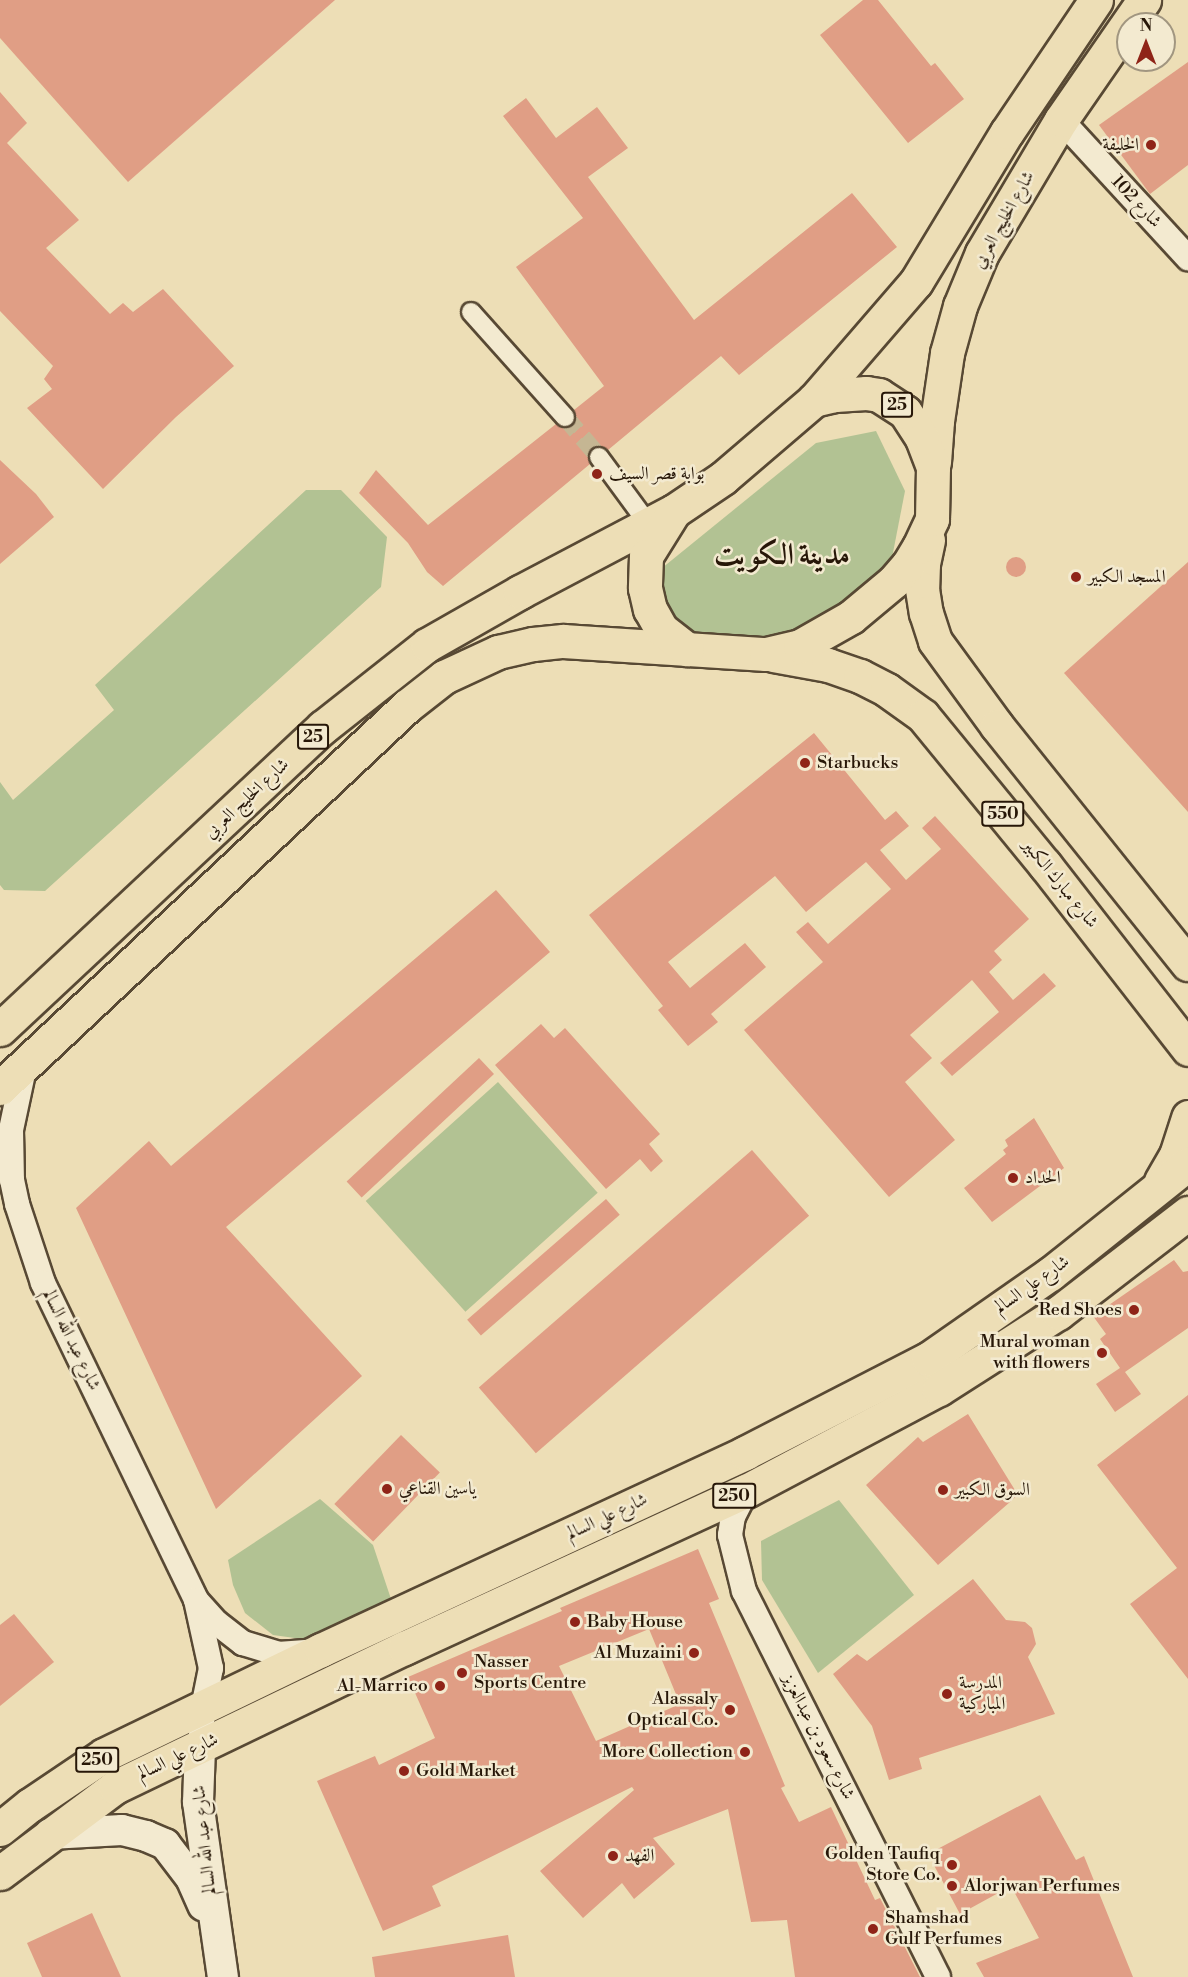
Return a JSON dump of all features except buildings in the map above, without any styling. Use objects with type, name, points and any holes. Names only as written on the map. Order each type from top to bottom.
[{"type":"main road","name":"25","points":[[687,648],[661,629],[650,609],[645,588],[646,556],[661,518],[723,478],[814,400],[916,282],[1007,132],[1096,0]]},
{"type":"main road","name":"شارع الخليج العربي","points":[[933,467],[947,353],[960,306],[982,253],[1060,120],[1144,0]]},
{"type":"main road","name":"25","points":[[0,1088],[407,706],[444,677],[498,652],[533,644],[563,641],[766,654],[800,646],[843,622],[872,602],[908,565],[920,547],[932,519],[933,467],[916,428],[905,412],[895,404],[879,395],[866,393],[835,395],[814,400]]},
{"type":"main road","name":"شارع الخليج العربي","points":[[0,1029],[323,727],[418,652],[520,592],[661,518]]},
{"type":"main road","name":"550","points":[[932,519],[923,564],[922,589],[926,613],[935,641],[1080,833],[1188,964]]},
{"type":"main road","name":"شارع مبارك الكبير","points":[[766,654],[828,665],[887,690],[923,716],[1182,1041]]},
{"type":"main road","points":[[1003,814],[994,790],[993,780],[1007,769],[1019,772],[1080,833]]},
{"type":"main road","points":[[1182,1041],[1188,1074]]},
{"type":"main road","points":[[1137,1204],[1160,1182],[1176,1155],[1188,1117]]},
{"type":"main road","name":"شارع علي السالم","points":[[0,1829],[104,1755],[321,1650],[745,1453],[928,1359],[1050,1274],[1188,1164]]},
{"type":"main road","name":"شارع علي السالم","points":[[0,1874],[115,1787],[394,1653],[746,1491],[953,1380],[1058,1313],[1188,1213]]},
{"type":"main road","points":[[1137,1254],[1166,1238],[1188,1230]]},
{"type":"street","name":"شارع 102","points":[[1060,120],[1188,258]]},
{"type":"street","points":[[471,312],[565,417]]},
{"type":"street","points":[[599,457],[661,518]]},
{"type":"street","name":"شارع عبد الله السالم","points":[[26,1064],[11,1130],[10,1155],[12,1180],[24,1231],[43,1283],[196,1600],[211,1668],[203,1708],[198,1802],[223,1977]]},
{"type":"street","name":"شارع سعود بن عبدالعزيز","points":[[746,1491],[733,1516],[730,1535],[744,1591],[938,1977]]},
{"type":"street","name":"شارع عبد الله السالم","points":[[196,1600],[217,1623],[243,1643],[278,1654],[299,1654],[321,1650]]},
{"type":"street","name":"شارع عبد الله السالم","points":[[50,1834],[122,1830],[165,1844],[191,1878],[218,1938]]},
{"type":"green space","points":[[876,431],[905,491],[891,563],[834,610],[766,651],[689,646],[651,577],[816,443]]},
{"type":"green space","points":[[306,490],[341,490],[387,537],[381,587],[45,891],[4,890],[0,885],[0,782],[13,800],[114,710],[95,685]]},
{"type":"green space","points":[[498,1082],[598,1193],[465,1312],[366,1201]]},
{"type":"green space","points":[[320,1499],[373,1545],[393,1605],[340,1629],[302,1639],[273,1635],[245,1613],[233,1585],[228,1560]]},
{"type":"green space","points":[[839,1500],[914,1595],[818,1673],[762,1580],[761,1541]]},
{"type":"tunnel","points":[[565,417],[599,457]]},
{"type":"place","name":"الخليفة","points":[[1151,145]]},
{"type":"place","name":"بوابة قصر السيف","points":[[597,474]]},
{"type":"place","name":"المسجد الكبير","points":[[1076,577]]},
{"type":"place","name":"Starbucks","points":[[805,763]]},
{"type":"place","name":"الحداد","points":[[1013,1178]]},
{"type":"place","name":"Red Shoes","points":[[1134,1310]]},
{"type":"place","name":"Mural woman with flowers","points":[[1102,1353]]},
{"type":"place","name":"ياسين القناعي","points":[[387,1489]]},
{"type":"place","name":"السوق الكبير","points":[[943,1490]]},
{"type":"place","name":"Baby House","points":[[575,1622]]},
{"type":"place","name":"Al Muzaini","points":[[694,1653]]},
{"type":"place","name":"Nasser Sports Centre","points":[[462,1673]]},
{"type":"place","name":"Al-Marrico","points":[[440,1686]]},
{"type":"place","name":"المدرسة المباركية","points":[[947,1694]]},
{"type":"place","name":"Alassaly Optical Co.","points":[[730,1710]]},
{"type":"place","name":"More Collection","points":[[745,1752]]},
{"type":"place","name":"Gold Market","points":[[404,1771]]},
{"type":"place","name":"الفهد","points":[[613,1856]]},
{"type":"place","name":"Golden Taufiq Store Co.","points":[[952,1865]]},
{"type":"place","name":"Alorjwan Perfumes","points":[[952,1886]]},
{"type":"place","name":"Shamshad Gulf Perfumes","points":[[873,1929]]},
{"type":"district","name":"مدينة الكويت","points":[[782,555]]}]
